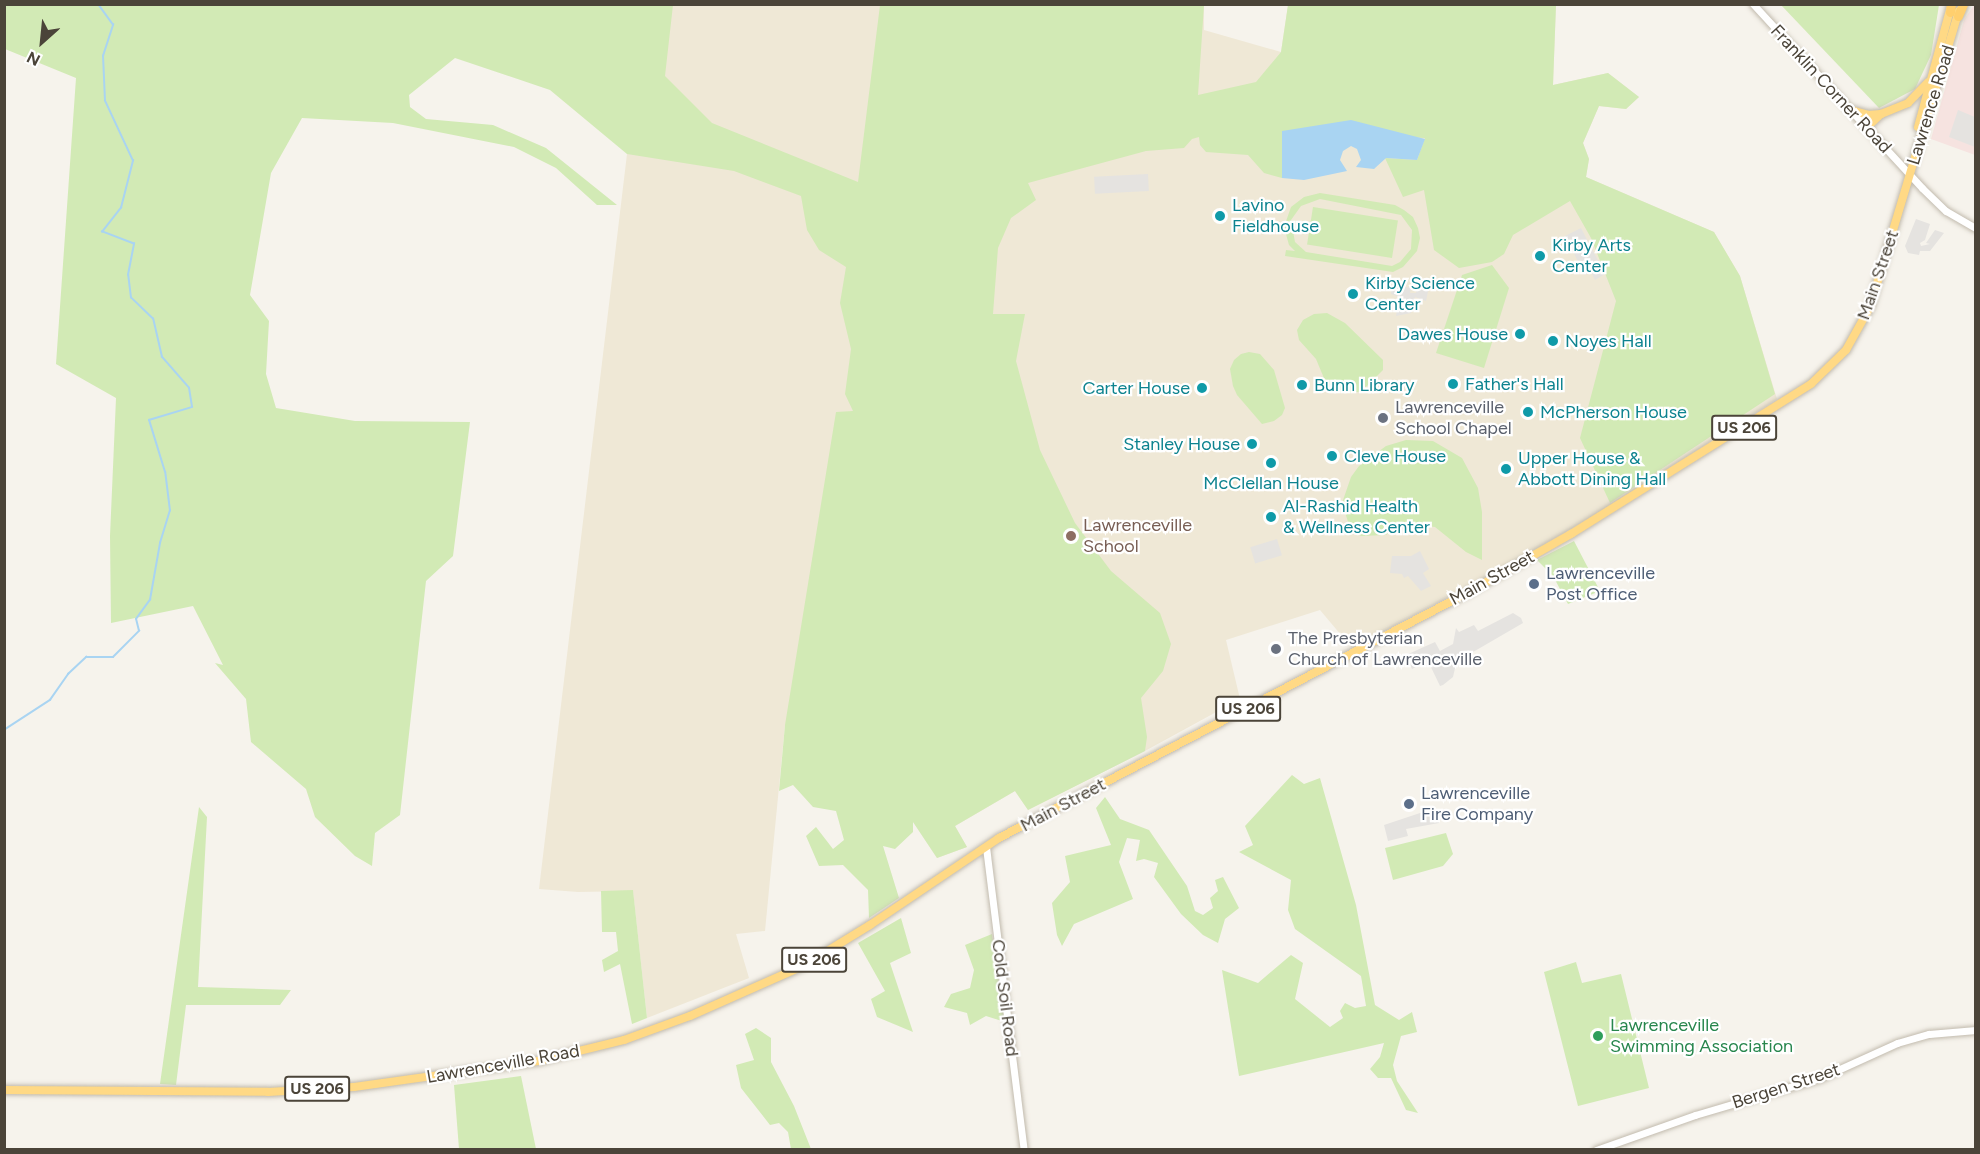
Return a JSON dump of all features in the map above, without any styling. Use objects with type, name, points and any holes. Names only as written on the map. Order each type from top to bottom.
[{"type":"highway","points":[[1953,9],[1962,4]]},
{"type":"highway","name":"Lawrence Road","points":[[1909,175],[1931,77],[1953,9]]},
{"type":"highway","name":"Lawrence Road","points":[[1909,175],[1953,9]]},
{"type":"highway","points":[[1851,110],[1868,115],[1881,114],[1908,103],[1931,77]]},
{"type":"highway","points":[[1867,127],[1881,114]]},
{"type":"highway","name":"Main Street","points":[[986,847],[1467,593],[1571,534],[1811,384],[1846,350],[1866,317],[1880,278],[1909,175]]},
{"type":"highway","name":"Lawrenceville Road","points":[[4,1090],[243,1093],[354,1087],[538,1061],[588,1050],[681,1020],[786,974],[870,925],[986,847]]},
{"type":"street","name":"Franklin Corner Road","points":[[1753,4],[1909,175],[1946,211],[1976,228]]},
{"type":"street","name":"Cold Soil Road","points":[[986,847],[1024,1149]]},
{"type":"street","name":"Bergen Street","points":[[1596,1149],[1695,1114],[1820,1078],[1897,1043],[1935,1033],[1976,1030]]},
{"type":"shaded area","name":"Lawrenceville School","points":[[605,5],[1204,5],[1204,30],[1281,52],[1288,5],[1556,5],[1553,85],[1608,73],[1639,97],[1626,109],[1599,106],[1583,143],[1589,159],[1586,177],[1714,232],[1740,276],[1777,399],[1613,504],[1505,567],[1352,648],[1320,610],[1226,640],[1240,699],[1145,751],[1028,810],[1015,791],[955,826],[967,847],[937,858],[912,820],[785,725],[765,931],[736,934],[749,978],[647,1018],[633,891],[578,892],[539,889],[627,154],[608,42]]},
{"type":"shaded area","points":[[1974,5],[1975,155],[1931,139],[1964,20]]},
{"type":"shaded area","points":[[1958,110],[1975,117],[1975,147],[1949,137]]},
{"type":"shaded area","points":[[1148,174],[1149,191],[1095,194],[1094,177]]},
{"type":"shaded area","points":[[1916,219],[1930,224],[1925,240],[1920,243],[1921,246],[1930,244],[1926,243],[1935,230],[1944,233],[1930,251],[1920,251],[1919,255],[1908,253],[1905,246]]},
{"type":"shaded area","points":[[1581,228],[1605,274],[1595,280],[1591,272],[1585,275],[1565,236]]},
{"type":"shaded area","points":[[1419,281],[1430,282],[1426,301],[1415,297],[1411,313],[1396,316],[1399,297],[1391,294],[1392,284],[1411,288],[1410,293],[1416,293]]},
{"type":"shaded area","points":[[1277,539],[1282,555],[1255,563],[1250,547]]},
{"type":"shaded area","points":[[1420,551],[1429,569],[1423,573],[1431,586],[1421,591],[1408,576],[1404,578],[1402,574],[1390,573],[1392,556],[1411,556]]},
{"type":"shaded area","points":[[1513,613],[1521,618],[1523,623],[1461,659],[1456,664],[1453,677],[1443,685],[1440,686],[1429,663],[1432,659],[1412,669],[1406,655],[1435,642],[1440,651],[1453,644],[1456,628],[1459,632],[1474,625],[1478,631]]},
{"type":"shaded area","points":[[1435,808],[1439,823],[1406,829],[1408,836],[1388,841],[1384,825]]},
{"type":"green space","points":[[4,5],[673,5],[665,76],[712,123],[858,182],[880,5],[1204,5],[1198,95],[1256,82],[1281,52],[1288,5],[1556,5],[1553,85],[1608,73],[1639,97],[1626,109],[1599,106],[1583,143],[1589,159],[1586,177],[1714,232],[1740,276],[1775,394],[1610,503],[1580,438],[1616,301],[1591,238],[1570,201],[1513,235],[1504,254],[1492,262],[1459,268],[1434,250],[1424,190],[1403,197],[1385,158],[1417,160],[1425,138],[1282,131],[1282,178],[1264,173],[1248,155],[1206,152],[1200,145],[1199,137],[1192,139],[1184,148],[1146,151],[1028,183],[1036,200],[1011,218],[998,248],[993,314],[1025,314],[1016,361],[1040,450],[1075,523],[1111,571],[1160,613],[1171,644],[1163,671],[1141,698],[1147,737],[1145,751],[1028,810],[1015,791],[955,826],[967,847],[937,858],[913,822],[913,832],[895,849],[883,846],[899,898],[869,918],[868,890],[843,865],[819,866],[806,836],[816,827],[833,849],[844,840],[836,811],[813,807],[793,785],[779,791],[785,725],[836,412],[853,411],[845,394],[851,349],[840,303],[846,267],[819,250],[807,230],[801,196],[734,171],[627,154],[550,90],[455,58],[409,95],[410,107],[426,119],[493,125],[546,148],[617,205],[597,205],[556,168],[514,147],[393,123],[302,118],[271,173],[250,295],[269,321],[266,374],[276,408],[355,421],[470,422],[453,556],[426,581],[400,815],[375,833],[372,866],[355,856],[315,817],[306,789],[251,742],[246,699],[215,663],[223,665],[193,606],[111,623],[110,536],[116,398],[56,364],[76,78],[5,49]]},
{"type":"green space","points":[[1781,5],[1939,5],[1931,55],[1915,89],[1879,108]]},
{"type":"green space","points":[[1320,193],[1395,205],[1413,217],[1420,238],[1417,251],[1403,267],[1393,272],[1285,256],[1286,250],[1295,251],[1289,245],[1284,227],[1291,207],[1304,197]],"holes":[[[1320,199],[1401,215],[1412,230],[1411,249],[1400,262],[1392,266],[1306,252],[1295,242],[1291,220],[1301,206]]]},
{"type":"green space","points":[[1313,207],[1398,220],[1392,258],[1307,245]]},
{"type":"green space","points":[[1492,265],[1509,288],[1484,368],[1436,353],[1462,275]]},
{"type":"green space","points":[[1327,313],[1345,323],[1383,360],[1383,370],[1358,392],[1346,393],[1326,383],[1316,359],[1299,340],[1297,330],[1303,320],[1314,314]]},
{"type":"green space","points":[[1249,352],[1260,354],[1274,370],[1285,408],[1282,415],[1274,421],[1262,424],[1237,395],[1233,386],[1230,369],[1234,360],[1241,354]]},
{"type":"green space","points":[[1406,440],[1433,441],[1462,458],[1478,488],[1482,512],[1482,560],[1466,552],[1435,527],[1400,523],[1386,535],[1361,536],[1350,528],[1342,503],[1351,477],[1359,466],[1386,446]]},
{"type":"green space","points":[[1574,541],[1600,591],[1568,604],[1553,576],[1537,560]]},
{"type":"green space","points":[[1292,775],[1304,784],[1320,778],[1356,905],[1375,1005],[1399,1020],[1412,1012],[1417,1032],[1401,1036],[1393,1065],[1397,1081],[1418,1113],[1406,1110],[1391,1078],[1378,1078],[1370,1069],[1380,1057],[1384,1043],[1239,1076],[1222,970],[1258,983],[1291,955],[1303,963],[1295,999],[1330,1027],[1343,1018],[1340,1011],[1345,1003],[1355,1008],[1366,1006],[1361,976],[1295,929],[1288,910],[1291,880],[1239,852],[1253,845],[1245,826]]},
{"type":"green space","points":[[1105,797],[1120,819],[1149,830],[1187,886],[1195,911],[1203,915],[1213,908],[1210,898],[1218,891],[1215,880],[1223,877],[1239,908],[1225,919],[1218,943],[1203,935],[1181,914],[1154,877],[1158,863],[1144,859],[1136,861],[1140,840],[1127,838],[1119,862],[1133,899],[1074,924],[1062,946],[1057,935],[1052,903],[1070,882],[1065,856],[1111,845],[1096,808]]},
{"type":"green space","points":[[199,807],[207,817],[198,987],[291,990],[280,1005],[186,1005],[176,1085],[160,1084]]},
{"type":"green space","points":[[1446,833],[1453,854],[1443,866],[1393,880],[1385,848]]},
{"type":"green space","points":[[633,890],[647,1018],[632,1024],[620,964],[604,972],[602,960],[618,951],[616,932],[602,932],[601,891]]},
{"type":"green space","points":[[901,918],[911,953],[890,963],[913,1032],[877,1017],[871,999],[885,991],[858,943]]},
{"type":"green space","points":[[992,934],[1005,1022],[986,1016],[970,1025],[967,1013],[944,1007],[951,994],[970,988],[974,970],[965,945]]},
{"type":"green space","name":"Lawrenceville Swimming Association","points":[[1576,962],[1582,983],[1621,974],[1649,1088],[1578,1106],[1544,972]]},
{"type":"green space","points":[[756,1028],[771,1038],[771,1062],[794,1106],[811,1149],[791,1149],[788,1132],[779,1123],[770,1125],[741,1088],[736,1065],[754,1060],[745,1034]]},
{"type":"green space","points":[[521,1076],[536,1149],[459,1149],[454,1085]]},
{"type":"water","points":[[1351,120],[1425,139],[1417,160],[1386,158],[1374,169],[1356,167],[1361,160],[1357,149],[1351,146],[1343,151],[1340,160],[1347,171],[1304,180],[1282,178],[1282,131]]},
{"type":"waterway","points":[[4,730],[50,700],[68,674],[86,657],[113,657],[139,631],[136,619],[150,600],[160,543],[170,511],[165,472],[149,420],[192,407],[189,388],[162,357],[153,319],[131,298],[128,275],[134,244],[102,232],[121,208],[133,161],[105,101],[103,56],[113,25],[98,4]]},
{"type":"place","name":"Lavino Fieldhouse","points":[[1220,216]]},
{"type":"place","name":"Kirby Arts Center","points":[[1540,256]]},
{"type":"place","name":"Kirby Science Center","points":[[1353,294]]},
{"type":"place","name":"Dawes House","points":[[1520,334]]},
{"type":"place","name":"Noyes Hall","points":[[1553,341]]},
{"type":"place","name":"Father's Hall","points":[[1453,384]]},
{"type":"place","name":"Bunn Library","points":[[1302,385]]},
{"type":"place","name":"Carter House","points":[[1202,388]]},
{"type":"place","name":"McPherson House","points":[[1528,412]]},
{"type":"place","name":"Lawrenceville School Chapel","points":[[1383,418]]},
{"type":"place","name":"Stanley House","points":[[1252,444]]},
{"type":"place","name":"Cleve House","points":[[1332,456]]},
{"type":"place","name":"McClellan House","points":[[1271,463]]},
{"type":"place","name":"Upper House & Abbott Dining Hall","points":[[1506,469]]},
{"type":"place","name":"Al-Rashid Health & Wellness Center","points":[[1271,517]]},
{"type":"place","name":"Lawrenceville School","points":[[1071,536]]},
{"type":"place","name":"Lawrenceville Post Office","points":[[1534,584]]},
{"type":"place","name":"The Presbyterian Church of Lawrenceville","points":[[1276,649]]},
{"type":"place","name":"Lawrenceville Fire Company","points":[[1409,804]]},
{"type":"place","name":"Lawrenceville Swimming Association","points":[[1598,1036]]}]
